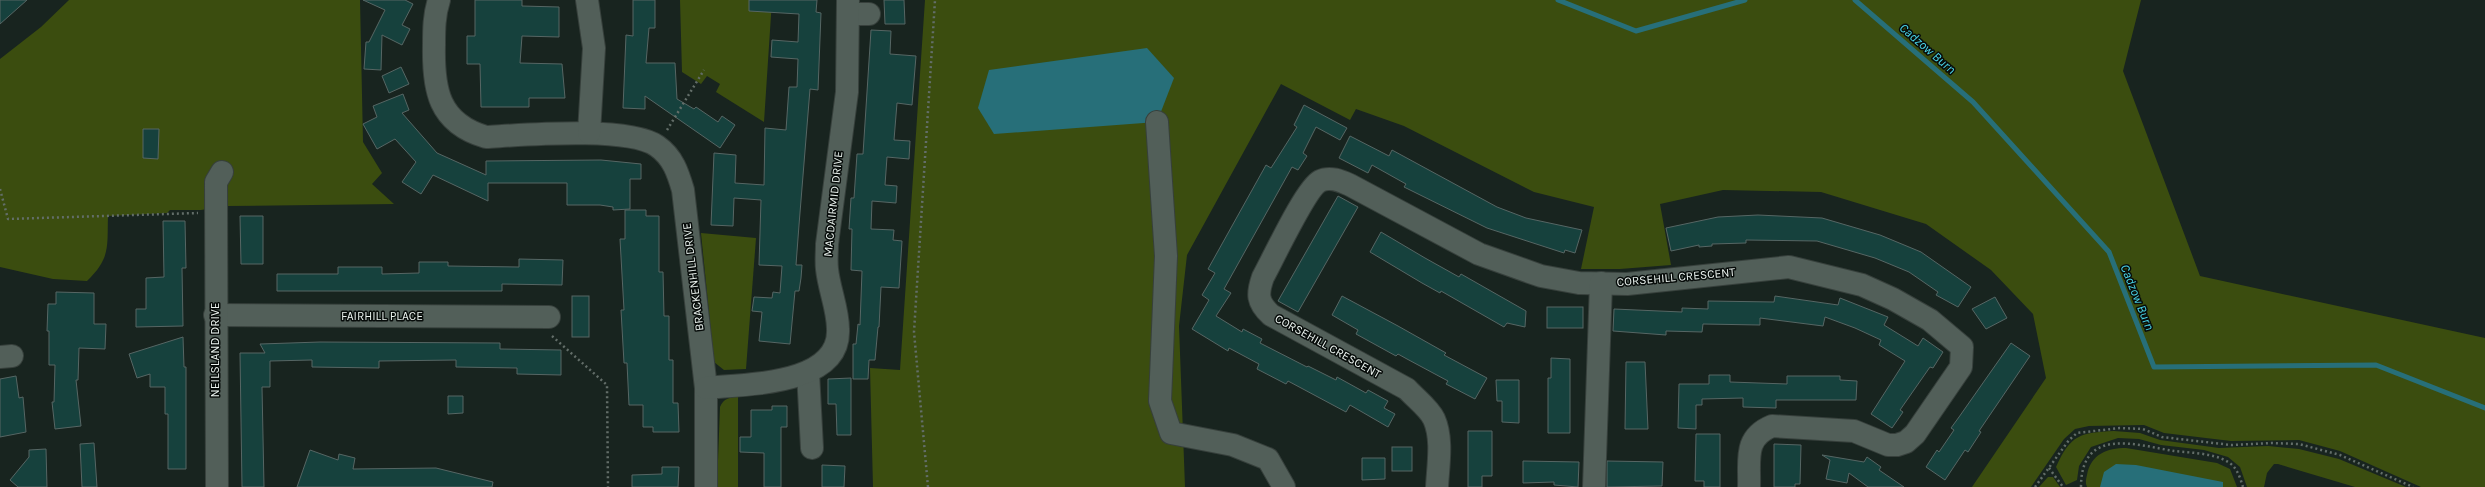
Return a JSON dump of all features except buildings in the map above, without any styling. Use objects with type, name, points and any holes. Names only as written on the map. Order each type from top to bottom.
[{"type":"street","name":"BRACKENHILL DRIVE","points":[[439,0],[434,14],[434,70],[442,105],[454,122],[469,132],[486,137],[589,133],[642,140],[657,146],[670,158],[679,173],[683,190],[706,388],[706,487]]},
{"type":"street","points":[[587,0],[594,48],[589,133]]},
{"type":"street","name":"MACDAIRMID DRIVE","points":[[706,388],[795,378],[808,372],[823,362],[838,340],[838,328],[826,268],[827,244],[847,92],[855,9]]},
{"type":"street","points":[[1157,122],[1166,256],[1160,401],[1171,433],[1233,445],[1268,459],[1284,487]]},
{"type":"street","name":"NEILSLAND DRIVE","points":[[216,487],[216,182],[222,172]]},
{"type":"street","name":"CORSEHILL CRESCENT","points":[[1438,487],[1438,434],[1433,418],[1419,402],[1407,390],[1271,315],[1258,299],[1258,290],[1263,277],[1309,192],[1320,181],[1334,179],[1350,185],[1479,254],[1541,276],[1579,284],[1627,284],[1789,267],[1862,285],[1887,296],[1930,320],[1962,347],[1960,367],[1915,434],[1906,442],[1888,445],[1854,431],[1772,426],[1760,431],[1751,441],[1749,487]]},
{"type":"street","points":[[1594,487],[1601,283]]},
{"type":"street","name":"FAIRHILL PLACE","points":[[215,315],[550,317]]},
{"type":"street","points":[[808,372],[812,448]]},
{"type":"path","points":[[928,487],[914,332],[935,0]]},
{"type":"path","points":[[657,146],[704,70]]},
{"type":"path","points":[[0,188],[8,219],[216,213]]},
{"type":"path","points":[[550,317],[552,336],[607,385],[608,487]]},
{"type":"path","points":[[2035,487],[2069,440],[2077,433],[2089,430],[2128,428],[2143,429],[2162,437],[2231,445],[2272,442],[2299,444],[2340,455],[2413,487]]},
{"type":"path","points":[[2081,487],[2083,468],[2090,455],[2106,445],[2122,442],[2137,443],[2220,459],[2234,467],[2243,487]]},
{"type":"path","points":[[2048,468],[2063,487]]},
{"type":"green space","points":[[69,0],[360,0],[363,142],[382,173],[372,184],[394,204],[226,206],[201,210],[170,210],[167,213],[108,216],[107,244],[104,258],[95,273],[87,281],[53,279],[0,267],[0,59],[41,27]]},
{"type":"green space","points":[[680,0],[772,0],[764,122],[716,92],[720,84],[707,76],[701,84],[682,72]]},
{"type":"green space","points":[[925,0],[2141,0],[2123,71],[2200,276],[2485,338],[2485,487],[2421,487],[2340,451],[2299,440],[2231,441],[2164,433],[2144,425],[2089,426],[2075,429],[2064,439],[2031,487],[1972,487],[2046,378],[2033,314],[1991,270],[1926,224],[1821,192],[1723,190],[1660,204],[1671,265],[1620,269],[1581,269],[1594,207],[1534,192],[1404,126],[1356,109],[1350,120],[1281,84],[1187,255],[1179,326],[1185,487],[873,487],[870,368],[900,370]]},
{"type":"green space","points":[[701,233],[756,238],[746,369],[724,370],[714,362]]},
{"type":"green space","points":[[738,396],[738,487],[717,487],[720,407],[725,400]]},
{"type":"green space","points":[[2114,431],[2140,433],[2160,440],[2219,448],[2268,446],[2299,449],[2339,459],[2406,487],[2355,487],[2274,464],[2267,473],[2264,487],[2247,487],[2240,467],[2228,457],[2204,450],[2161,445],[2139,439],[2118,438],[2091,447],[2079,466],[2077,480],[2066,485],[2056,467],[2061,456],[2072,442],[2078,437],[2085,435]]},
{"type":"green space","points":[[2126,448],[2217,463],[2230,469],[2237,487],[2087,487],[2086,480],[2089,468],[2096,457],[2112,449]]},
{"type":"green space","points":[[2048,477],[2053,477],[2060,487],[2039,487]]},
{"type":"water","points":[[1147,48],[1174,78],[1157,122],[994,134],[978,108],[989,70]]},
{"type":"water","points":[[2116,464],[2136,465],[2223,482],[2223,487],[2100,487],[2104,472]]},
{"type":"waterway","name":"Cadzow Burn","points":[[1558,0],[1636,31],[1745,0]]},
{"type":"waterway","name":"Cadzow Burn","points":[[1855,0],[1973,102],[2109,252],[2154,367],[2376,365],[2485,408]]}]
